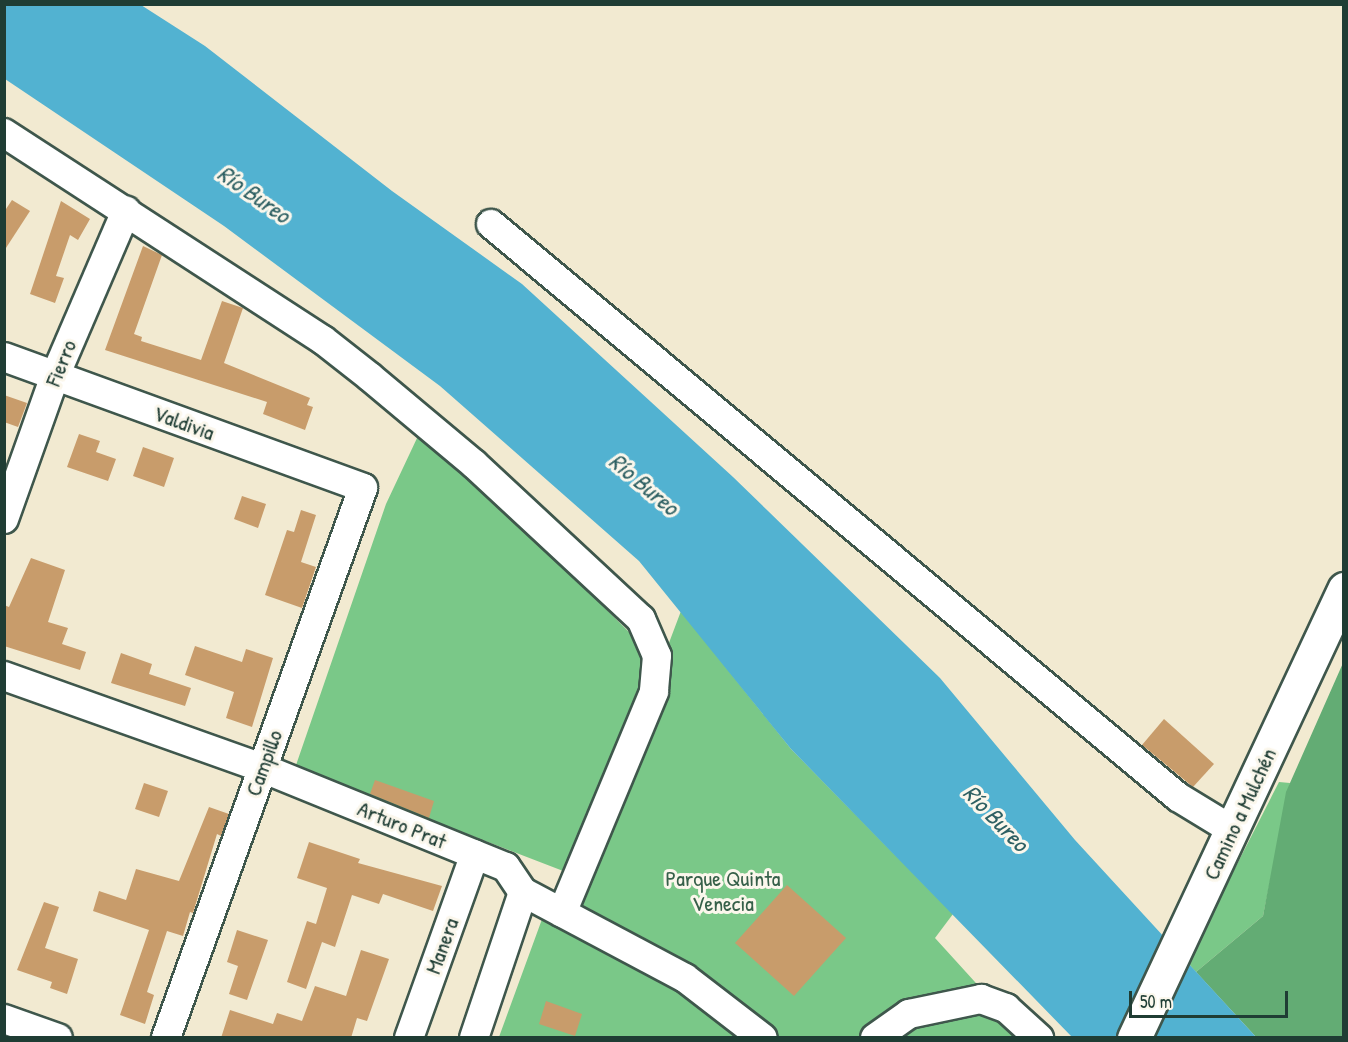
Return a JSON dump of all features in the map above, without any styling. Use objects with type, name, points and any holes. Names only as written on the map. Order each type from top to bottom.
[{"type":"main road","name":"Camino a Mulchén","points":[[1134,1038],[1344,589]]},
{"type":"street","points":[[4,133],[323,340],[474,464],[641,619],[649,631],[657,656],[654,692],[562,913]]},
{"type":"street","name":"Fierro","points":[[4,519],[55,376],[126,211]]},
{"type":"street","points":[[491,224],[1178,797],[1232,830]]},
{"type":"street","name":"Valdivia","points":[[4,357],[363,488]]},
{"type":"street","name":"Campillo","points":[[166,1038],[363,488]]},
{"type":"street","name":"Arturo Prat","points":[[4,676],[262,768],[506,867],[523,892],[685,978],[763,1038]]},
{"type":"street","name":"Manera","points":[[409,1038],[475,854]]},
{"type":"street","points":[[474,1038],[523,892]]},
{"type":"street","points":[[875,1038],[909,1014],[981,999],[1006,1008],[1039,1038]]},
{"type":"street","points":[[4,1018],[58,1038]]},
{"type":"green space","name":"Parque Quinta Venecia","points":[[418,436],[474,477],[661,664],[681,611],[791,749],[953,914],[935,938],[1025,1037],[499,1037],[545,911],[571,874],[295,768],[386,504]]},
{"type":"green space","points":[[1343,663],[1343,1037],[1256,1037],[1196,972],[1263,916],[1286,792]]},
{"type":"green space","points":[[1279,782],[1290,783],[1263,916],[1196,972],[1187,962]]},
{"type":"water","name":"Río Bureo","points":[[4,5],[141,5],[205,46],[392,191],[522,284],[733,477],[940,678],[1075,840],[1256,1037],[1072,1037],[791,749],[639,561],[440,386],[224,226],[5,79]]},
{"type":"building","points":[[12,200],[30,211],[4,251],[4,212]]},
{"type":"building","points":[[61,201],[90,219],[78,240],[70,235],[56,276],[64,278],[55,303],[30,294]]},
{"type":"building","points":[[143,246],[162,255],[134,334],[142,337],[141,341],[201,360],[222,301],[243,308],[224,363],[310,398],[307,405],[313,407],[305,430],[263,414],[267,402],[105,350]]},
{"type":"building","points":[[4,395],[27,403],[18,427],[4,422]]},
{"type":"building","points":[[79,434],[100,441],[96,452],[116,459],[108,481],[67,467]]},
{"type":"building","points":[[143,447],[174,458],[164,487],[133,476]]},
{"type":"building","points":[[242,496],[266,504],[258,528],[234,519]]},
{"type":"building","points":[[301,510],[316,515],[301,562],[316,567],[302,608],[265,595],[287,530],[294,532]]},
{"type":"building","points":[[31,558],[65,570],[48,622],[68,628],[62,644],[86,652],[80,670],[4,646],[4,605],[9,607]]},
{"type":"building","points":[[195,646],[242,662],[246,649],[273,658],[252,727],[226,718],[234,692],[185,675]]},
{"type":"building","points":[[121,653],[152,664],[149,674],[191,688],[185,706],[111,683]]},
{"type":"building","points":[[1164,719],[1214,764],[1193,787],[1142,745]]},
{"type":"building","points":[[375,780],[434,801],[429,818],[370,794]]},
{"type":"building","points":[[144,783],[168,791],[159,817],[135,809]]},
{"type":"building","points":[[209,807],[229,814],[221,836],[217,834],[193,913],[190,912],[183,936],[167,931],[147,992],[154,995],[145,1024],[120,1015],[149,930],[93,911],[99,891],[126,900],[136,869],[179,881]]},
{"type":"building","points":[[309,842],[360,859],[358,863],[442,886],[433,911],[383,894],[379,904],[352,895],[335,947],[322,942],[306,989],[287,982],[307,921],[316,924],[327,888],[297,878]]},
{"type":"building","points":[[787,885],[846,938],[794,996],[735,943]]},
{"type":"building","points":[[44,902],[59,907],[45,948],[78,959],[67,994],[50,988],[52,982],[17,970]]},
{"type":"building","points":[[237,930],[268,940],[247,1000],[229,994],[238,966],[227,962]]},
{"type":"building","points":[[361,950],[389,959],[367,1021],[357,1018],[351,1038],[221,1038],[230,1010],[273,1024],[277,1013],[302,1021],[315,986],[346,996]]},
{"type":"building","points":[[546,1001],[582,1014],[575,1036],[539,1024]]}]
